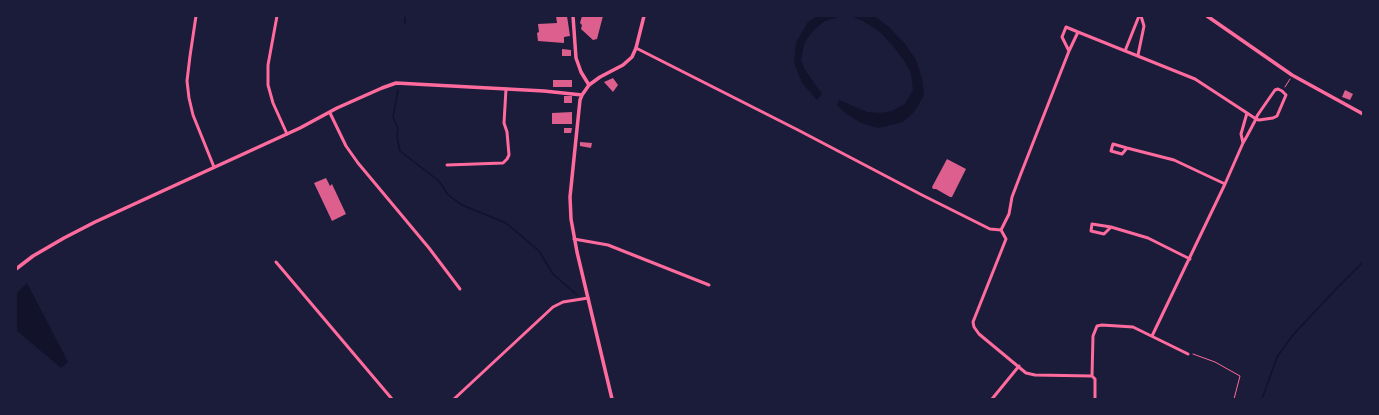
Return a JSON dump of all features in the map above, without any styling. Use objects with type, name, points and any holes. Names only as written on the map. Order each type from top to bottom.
[{"type":"street","points":[[196,16],[187,81],[189,98],[193,115],[214,167]]},
{"type":"street","points":[[277,16],[268,65],[268,80],[273,103],[287,134]]},
{"type":"street","points":[[573,16],[576,58],[584,78],[589,85]]},
{"type":"street","points":[[612,399],[574,239],[570,197],[580,100],[582,95],[589,85],[600,77],[623,65],[632,57],[636,48],[644,16]]},
{"type":"street","points":[[1126,51],[1140,16]]},
{"type":"street","points":[[1138,55],[1144,26],[1140,16]]},
{"type":"street","points":[[1207,16],[1292,75],[1362,114],[1363,108]]},
{"type":"street","points":[[1069,51],[1062,37],[1066,27],[1195,79],[1256,119],[1263,120],[1277,116],[1286,96],[1282,91],[1276,89],[1259,113],[1256,119],[1243,143],[1225,184],[1152,336]]},
{"type":"street","points":[[1001,230],[1009,214],[1014,190],[1069,51],[1078,32]]},
{"type":"street","points":[[636,48],[990,229],[1001,230]]},
{"type":"street","points":[[16,269],[33,256],[68,236],[382,88],[396,83],[582,95]]},
{"type":"street","points":[[447,165],[503,163],[507,159],[509,155],[507,132],[504,124],[506,89]]},
{"type":"street","points":[[330,113],[346,146],[358,163],[429,248],[460,288]]},
{"type":"street","points":[[1243,143],[1241,134],[1247,114]]},
{"type":"street","points":[[1128,148],[1122,154],[1111,150],[1113,144],[1174,160],[1225,184]]},
{"type":"street","points":[[1111,227],[1104,234],[1091,231],[1092,224],[1111,227],[1148,238],[1190,258]]},
{"type":"street","points":[[1001,230],[1006,239],[973,322],[974,327],[979,334],[1026,373],[1035,375],[1092,376]]},
{"type":"street","points":[[574,239],[608,245],[709,285]]},
{"type":"street","points":[[276,262],[392,399]]},
{"type":"street","points":[[454,399],[553,307],[563,302],[588,298]]},
{"type":"street","points":[[1095,399],[1095,379],[1092,376],[1093,336],[1097,326],[1133,327],[1188,354]]},
{"type":"street","points":[[992,399],[1019,366]]},
{"type":"path","points":[[1282,91],[1292,75]]},
{"type":"path","points":[[1188,354],[1196,354],[1215,362],[1240,376],[1234,399]]},
{"type":"shaded area","points":[[817,16],[842,16],[825,21],[815,29],[806,40],[803,49],[801,60],[805,70],[822,94],[817,100],[802,83],[794,63],[796,43],[808,22]]},
{"type":"shaded area","points":[[851,16],[874,16],[889,27],[905,44],[916,60],[922,78],[924,95],[915,111],[903,122],[878,128],[861,123],[845,113],[837,105],[839,100],[867,112],[880,113],[892,111],[905,104],[913,90],[911,73],[893,46],[881,33],[863,21]]},
{"type":"shaded area","points":[[27,283],[68,362],[61,368],[16,330],[16,294]]},
{"type":"building","points":[[556,16],[567,16],[570,36],[564,37],[564,43],[538,41],[538,24],[557,23]]},
{"type":"building","points":[[582,16],[603,16],[597,39],[593,40],[581,29],[582,25],[580,23]]},
{"type":"building","points":[[562,49],[571,50],[571,56],[562,56]]},
{"type":"building","points":[[613,78],[618,85],[613,92],[604,82]]},
{"type":"building","points":[[553,80],[572,80],[572,87],[553,87]]},
{"type":"building","points":[[1345,90],[1353,94],[1350,100],[1342,97]]},
{"type":"building","points":[[564,96],[572,96],[572,103],[564,103]]},
{"type":"building","points":[[572,112],[572,124],[552,124],[552,113]]},
{"type":"building","points":[[564,128],[572,128],[571,133],[564,133]]},
{"type":"building","points":[[580,142],[592,143],[591,148],[580,146]]},
{"type":"building","points":[[947,159],[966,169],[952,197],[933,189],[932,187]]},
{"type":"building","points":[[326,178],[330,186],[332,184],[346,214],[332,221],[314,183]]},
{"type":"waterway","points":[[405,16],[405,24]]},
{"type":"waterway","points":[[398,90],[393,117],[398,128],[397,137],[400,151],[439,181],[448,195],[462,205],[506,223],[539,251],[553,274],[577,295]]},
{"type":"waterway","points":[[1262,399],[1277,357],[1292,336],[1363,262]]}]
